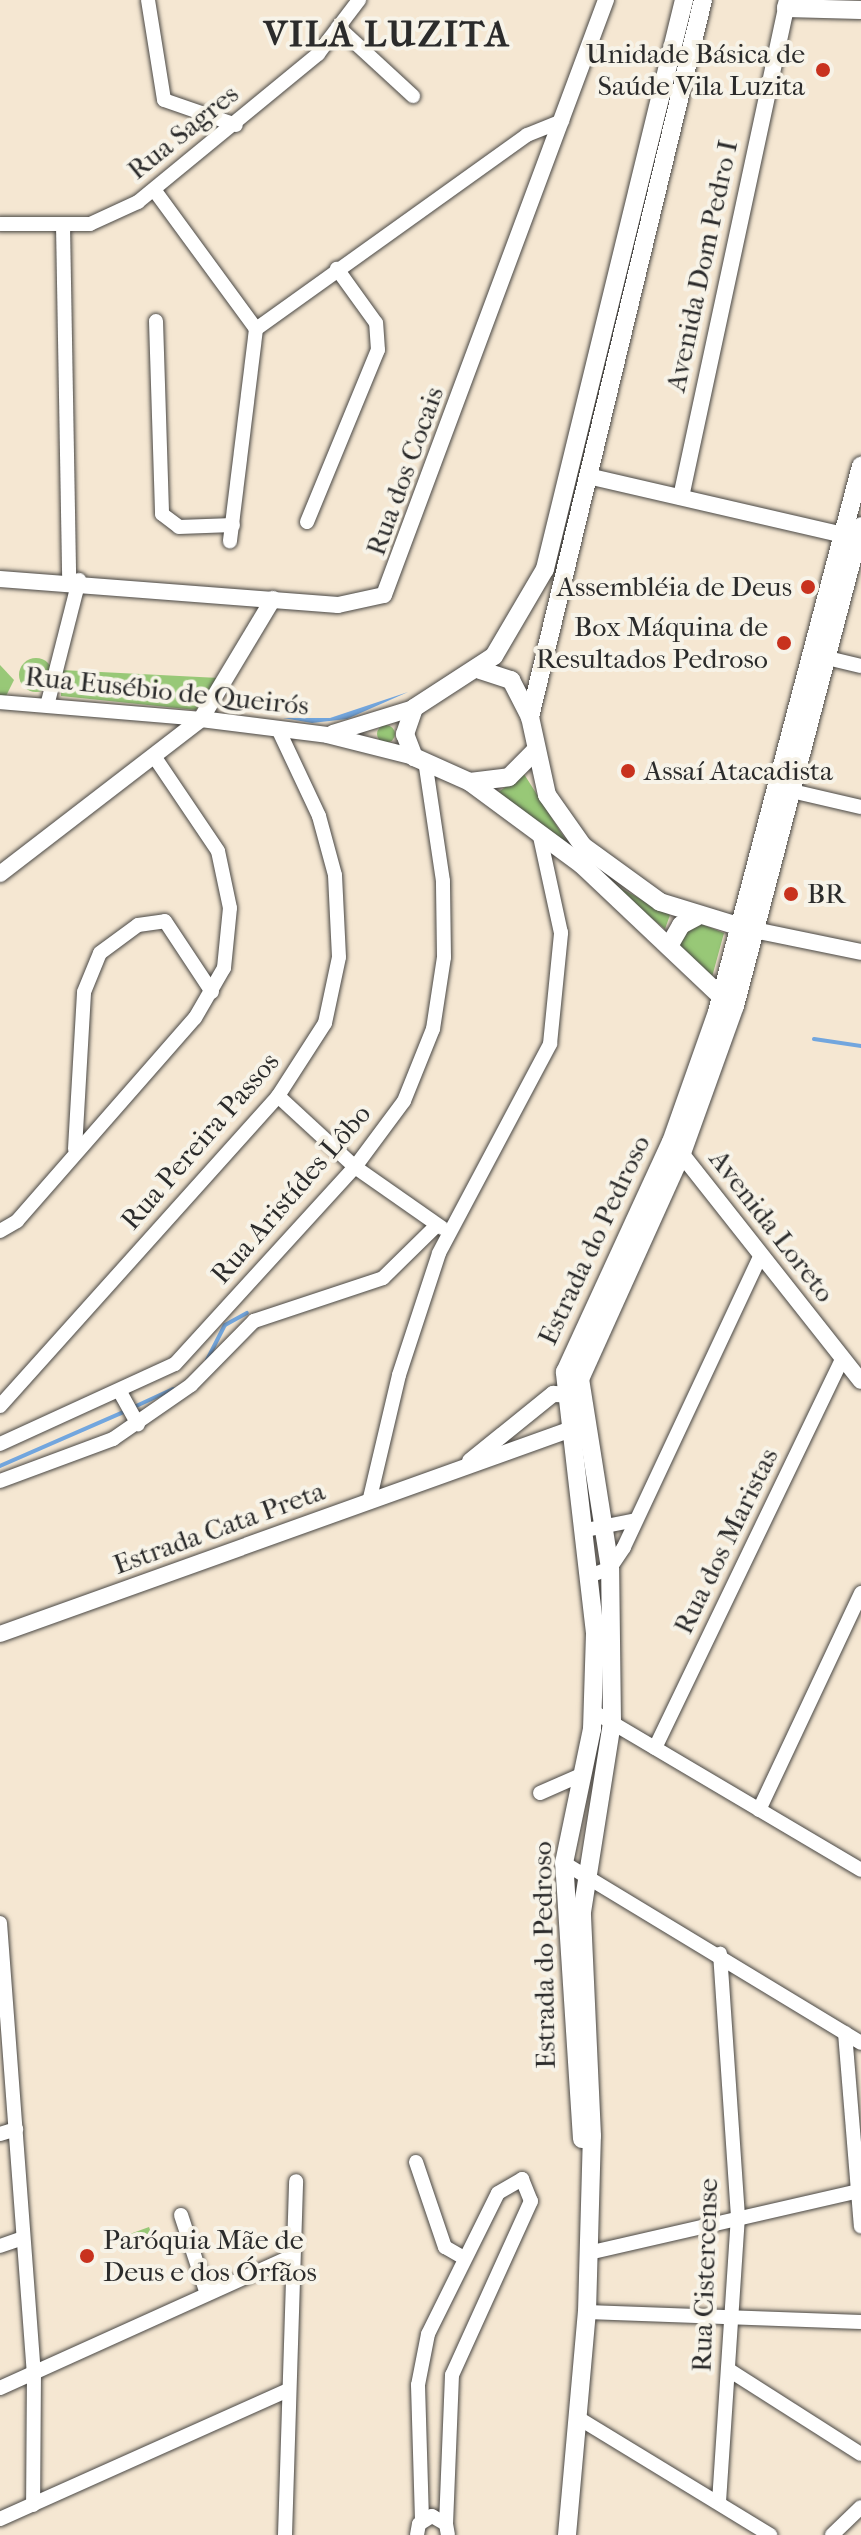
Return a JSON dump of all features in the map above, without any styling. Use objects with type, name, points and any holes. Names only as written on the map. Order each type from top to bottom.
[{"type":"main road","points":[[419,759],[405,734],[414,708],[480,670],[526,611],[548,558],[684,0]]},
{"type":"main road","points":[[703,0],[530,717],[533,753],[553,808],[583,846],[635,888],[696,917],[747,928]]},
{"type":"main road","points":[[787,4],[861,10]]},
{"type":"main road","name":"Estrada do Pedroso","points":[[594,1530],[569,1434],[572,1394],[586,1354],[676,1148],[727,1004],[818,656],[854,533],[861,466]]},
{"type":"main road","points":[[480,670],[511,680],[530,717]]},
{"type":"main road","points":[[470,782],[509,777],[533,753]]},
{"type":"main road","name":"Rua Eusébio de Queirós","points":[[419,759],[470,782],[538,830],[669,946],[727,1004]]},
{"type":"main road","points":[[669,946],[677,928],[696,917]]},
{"type":"main road","name":"Estrada do Pedroso","points":[[566,2534],[580,2419],[587,2312],[589,2151],[585,1869],[612,1722],[601,1572],[584,1422],[572,1394]]},
{"type":"main road","name":"Estrada do Pedroso","points":[[589,2151],[580,2133],[574,2071],[564,1863],[594,1712],[601,1572]]},
{"type":"street","points":[[148,0],[164,100],[236,125]]},
{"type":"street","name":"Rua Sagres","points":[[0,224],[90,224],[155,191],[318,54],[359,0]]},
{"type":"street","name":"Rua dos Cocais","points":[[0,579],[74,580],[349,605],[376,599],[390,587],[606,0]]},
{"type":"street","name":"Avenida Dom Pedro I","points":[[681,497],[787,4]]},
{"type":"street","points":[[338,27],[413,96]]},
{"type":"street","points":[[256,329],[527,135],[562,121]]},
{"type":"street","points":[[155,191],[256,329],[232,533],[179,527],[162,514],[156,321]]},
{"type":"street","points":[[48,702],[74,580],[63,225]]},
{"type":"street","points":[[307,522],[378,350],[376,323],[337,269]]},
{"type":"street","points":[[588,476],[854,533]]},
{"type":"street","points":[[0,874],[156,759],[201,719],[273,599]]},
{"type":"street","points":[[818,656],[861,666]]},
{"type":"street","name":"Rua Eusébio de Queirós","points":[[0,702],[48,702],[201,719],[280,733],[327,735],[419,759]]},
{"type":"street","name":"Rua Eusébio de Queirós","points":[[327,735],[414,708]]},
{"type":"street","name":"Rua Pereira Passos","points":[[0,1406],[278,1096],[325,1023],[339,957],[332,857],[280,733]]},
{"type":"street","points":[[0,1231],[17,1221],[75,1149],[212,992],[230,942],[227,884],[205,824],[156,759]]},
{"type":"street","name":"Rua Aristídes Lôbo","points":[[120,1392],[175,1364],[355,1167],[404,1101],[439,998],[445,906],[419,759]]},
{"type":"street","points":[[784,790],[861,807]]},
{"type":"street","points":[[369,1502],[399,1375],[443,1229],[550,1044],[561,933],[538,830]]},
{"type":"street","points":[[75,1149],[84,992],[100,953],[138,925],[165,921],[212,992]]},
{"type":"street","points":[[747,928],[861,952]]},
{"type":"street","points":[[278,1096],[355,1167],[443,1229]]},
{"type":"street","name":"Avenida Loreto","points":[[676,1148],[861,1381]]},
{"type":"street","points":[[0,1481],[138,1424],[191,1385],[254,1321],[383,1278],[443,1229]]},
{"type":"street","points":[[601,1572],[636,1520],[761,1254]]},
{"type":"street","name":"Rua dos Maristas","points":[[655,1748],[843,1358]]},
{"type":"street","points":[[0,1444],[120,1392],[138,1424]]},
{"type":"street","name":"Estrada Cata Preta","points":[[455,1471],[520,1420],[572,1394]]},
{"type":"street","points":[[520,1420],[515,1438],[523,1449]]},
{"type":"street","name":"Estrada Cata Preta","points":[[0,1634],[455,1471],[569,1434],[584,1422]]},
{"type":"street","points":[[594,1530],[636,1520]]},
{"type":"street","points":[[759,1810],[861,1593]]},
{"type":"street","points":[[594,1712],[860,1868]]},
{"type":"street","points":[[540,1793],[581,1775]]},
{"type":"street","points":[[564,1863],[585,1869],[861,2043]]},
{"type":"street","points":[[0,1923],[34,2372],[33,2505]]},
{"type":"street","points":[[3,1939],[19,1934]]},
{"type":"street","name":"Rua Cistercense","points":[[719,2502],[738,2217],[720,1954]]},
{"type":"street","points":[[845,2033],[861,2226]]},
{"type":"street","points":[[0,2134],[16,2129]]},
{"type":"street","points":[[416,2162],[445,2247],[464,2258]]},
{"type":"street","points":[[522,2179],[531,2201],[452,2375],[448,2532],[416,2529],[421,2365],[464,2258],[498,2193],[522,2179]]},
{"type":"street","points":[[285,2535],[296,2181]]},
{"type":"street","points":[[588,2253],[738,2217],[858,2183]]},
{"type":"street","points":[[181,2215],[207,2294]]},
{"type":"street","points":[[0,2246],[23,2238]]},
{"type":"street","points":[[0,2388],[293,2256]]},
{"type":"street","points":[[587,2312],[861,2322]]},
{"type":"street","points":[[729,2370],[861,2454]]},
{"type":"street","points":[[0,2519],[289,2390]]},
{"type":"street","points":[[580,2419],[770,2535]]},
{"type":"street","points":[[832,2535],[861,2507]]},
{"type":"green space","points":[[36,658],[48,663],[53,675],[48,687],[36,692],[24,687],[19,675],[24,663]]},
{"type":"green space","points":[[0,665],[14,680],[6,696],[0,696]]},
{"type":"green space","points":[[61,670],[219,678],[196,710],[61,696]]},
{"type":"green space","points":[[386,725],[395,734],[386,743],[377,734]]},
{"type":"green space","points":[[524,774],[565,839],[622,889],[670,915],[665,929],[497,793]]},
{"type":"green space","points":[[701,924],[724,933],[712,977],[679,947],[681,932]]},
{"type":"green space","points":[[149,2227],[154,2241],[121,2253],[116,2239]]},
{"type":"water","points":[[408,692],[347,719],[312,723],[283,718],[330,718]]},
{"type":"waterway","points":[[814,1039],[861,1046]]},
{"type":"waterway","points":[[207,1360],[225,1325],[247,1313]]},
{"type":"waterway","points":[[134,1407],[173,1389]]},
{"type":"waterway","points":[[0,1466],[126,1411]]},
{"type":"place","name":"Unidade Básica de Saúde Vila Luzita","points":[[823,70]]},
{"type":"place","name":"Assembléia de Deus","points":[[808,587]]},
{"type":"place","name":"Box Máquina de Resultados Pedroso","points":[[784,643]]},
{"type":"place","name":"Assaí Atacadista","points":[[628,771]]},
{"type":"place","name":"BR","points":[[791,894]]},
{"type":"place","name":"Paróquia Mãe de Deus e dos Órfãos","points":[[87,2256]]},
{"type":"district","name":"VILA LUZITA","points":[[387,35]]}]
